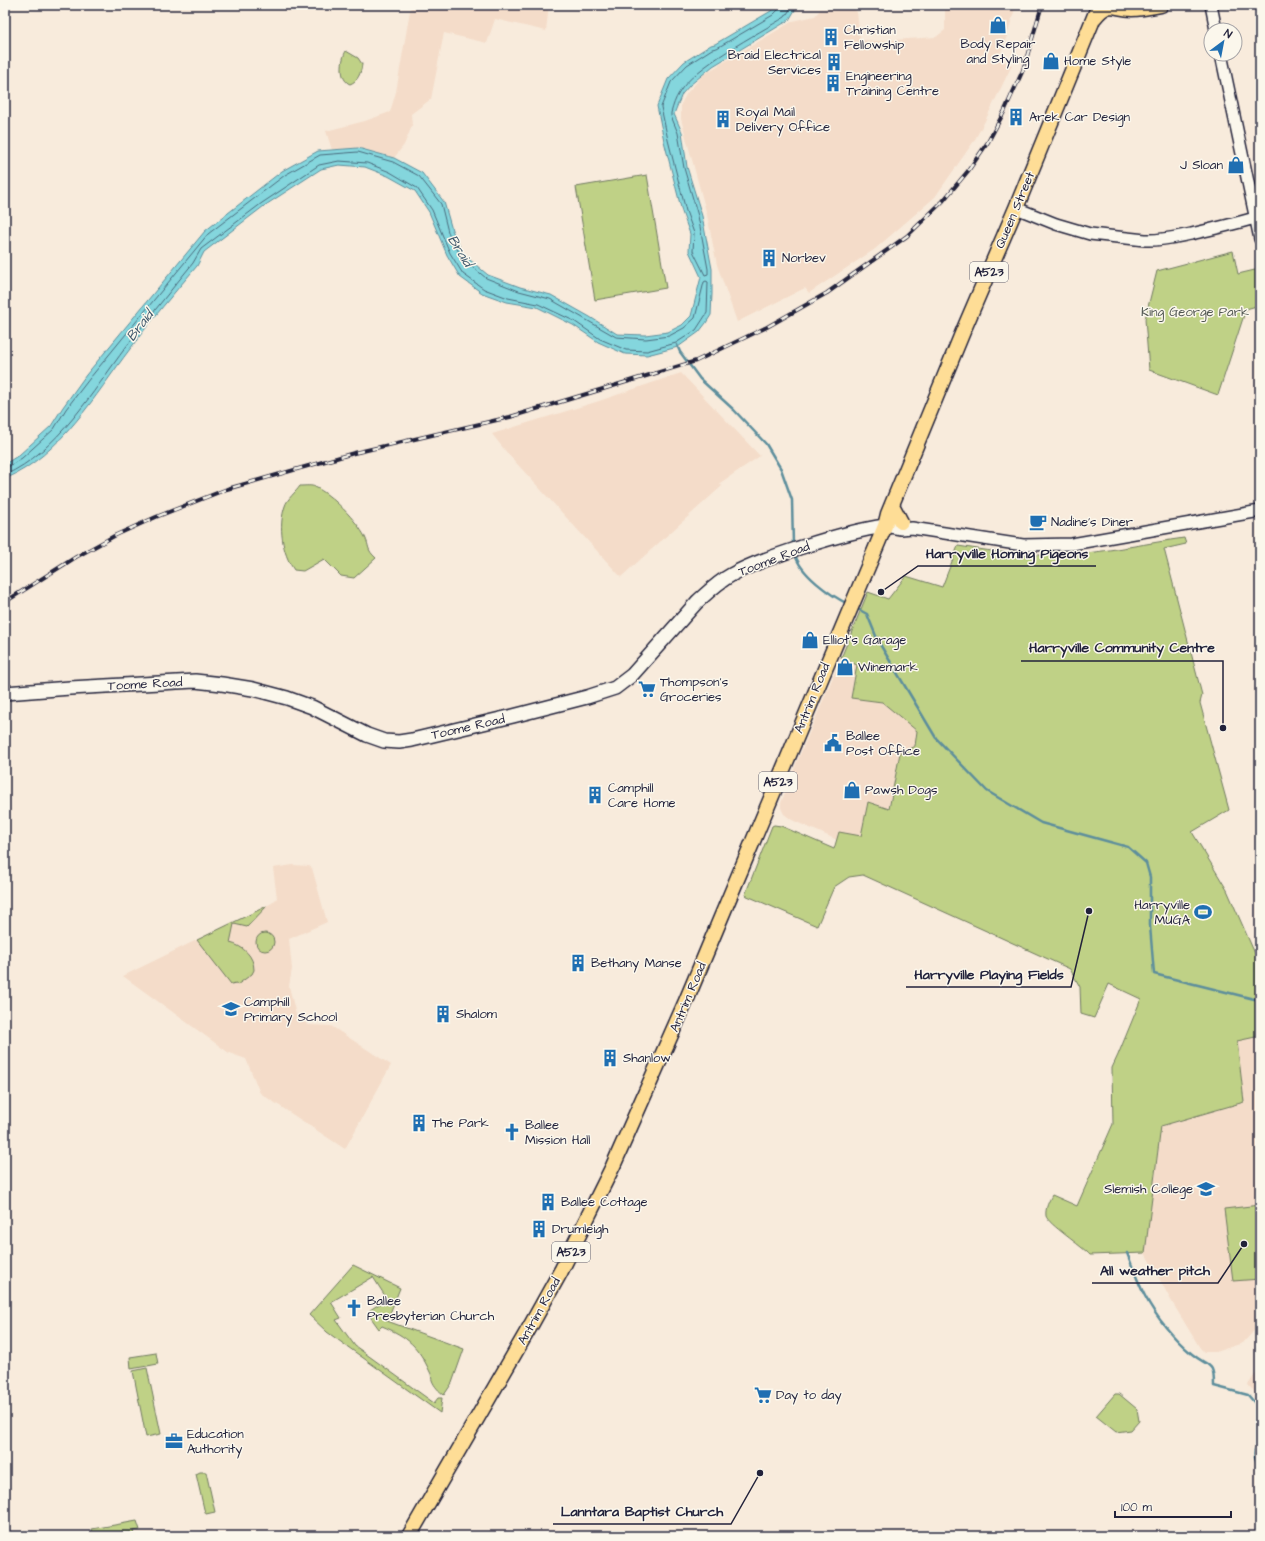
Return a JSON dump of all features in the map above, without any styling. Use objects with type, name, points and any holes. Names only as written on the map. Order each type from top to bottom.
[{"type":"main road","name":"Queen Street","points":[[885,526],[892,505],[961,336],[1016,208],[1099,5]]},
{"type":"main road","name":"A523","points":[[1094,18],[1107,6],[1116,5],[1121,8],[1137,9],[1161,5]]},
{"type":"main road","points":[[892,505],[906,525]]},
{"type":"main road","name":"Toome Road","points":[[5,693],[195,681],[222,684],[254,689],[287,698],[312,707],[367,735],[384,741],[399,742],[412,740],[513,716],[616,688],[632,675],[685,615],[718,583],[731,575],[757,563],[787,552],[844,534],[885,526]]},
{"type":"main road","name":"Antrim Road","points":[[409,1536],[561,1271],[613,1166],[686,1002],[885,526]]},
{"type":"street","points":[[1210,5],[1214,22]]},
{"type":"street","points":[[1223,62],[1260,238]]},
{"type":"street","points":[[1016,208],[1056,224],[1090,234],[1153,241],[1221,228],[1255,218]]},
{"type":"street","points":[[885,526],[901,529],[906,525],[996,542],[1023,545],[1072,544],[1260,511]]},
{"type":"shaded area","points":[[411,5],[549,5],[546,31],[495,19],[487,43],[444,33],[431,99],[411,114],[412,126],[404,145],[394,158],[358,148],[332,150],[326,131],[365,121],[390,112],[396,92]]},
{"type":"shaded area","points":[[945,5],[1016,5],[1007,36],[998,59],[1012,65],[974,141],[935,197],[875,249],[809,293],[805,288],[737,322],[717,265],[707,215],[681,119],[681,104],[687,93],[703,75],[714,68],[793,21],[815,16],[820,10],[851,7],[857,12],[860,40],[879,41],[936,37],[945,30]]},
{"type":"shaded area","points":[[681,373],[760,456],[720,483],[722,486],[621,577],[508,454],[492,434],[596,402]]},
{"type":"shaded area","points":[[841,658],[857,665],[851,698],[882,702],[917,731],[915,746],[900,754],[878,858],[792,820],[784,814],[781,808],[781,803],[796,764]]},
{"type":"shaded area","name":"Camphill Primary School","points":[[293,865],[309,866],[312,868],[327,922],[289,939],[292,969],[289,986],[296,1015],[308,1025],[331,1026],[391,1065],[345,1149],[260,1093],[246,1059],[229,1053],[123,976],[272,903],[277,898],[273,868]]},
{"type":"shaded area","name":"Slemish College","points":[[1260,1036],[1260,1324],[1243,1343],[1215,1352],[1204,1352],[1200,1348],[1172,1302],[1145,1253],[1161,1126],[1243,1102],[1237,1040]]},
{"type":"shaded area","points":[[1260,1367],[1260,1397],[1248,1385]]},
{"type":"green space","points":[[346,51],[358,58],[362,64],[359,76],[350,84],[346,82],[342,69]]},
{"type":"green space","points":[[647,175],[666,288],[595,300],[576,187]]},
{"type":"green space","name":"King George Park","points":[[1233,251],[1238,274],[1259,269],[1260,305],[1246,309],[1218,395],[1149,370],[1145,319],[1157,271]]},
{"type":"green space","points":[[300,486],[314,486],[329,496],[343,509],[361,531],[369,550],[376,558],[354,578],[341,576],[324,559],[303,571],[294,570],[284,548],[282,539],[282,522],[286,503]]},
{"type":"green space","points":[[1184,538],[1186,544],[1164,549],[1202,695],[1200,703],[1229,810],[1192,832],[1227,890],[1260,965],[1260,1036],[1237,1041],[1244,1102],[1161,1126],[1145,1253],[1090,1255],[1048,1220],[1046,1210],[1052,1195],[1077,1206],[1113,1124],[1112,1068],[1141,999],[1109,984],[1094,1018],[1081,1014],[1080,987],[1070,969],[863,875],[849,877],[834,887],[817,926],[745,895],[772,826],[781,826],[834,849],[839,832],[861,836],[868,802],[889,809],[900,753],[915,746],[917,731],[882,702],[851,698],[857,665],[841,658],[868,592],[888,599],[906,576],[942,587],[958,546],[1017,554],[1061,555],[1103,551]]},
{"type":"green space","points":[[267,906],[247,927],[234,924],[230,943],[235,944],[247,952],[254,965],[254,970],[252,974],[237,985],[236,983],[231,984],[197,940]]},
{"type":"green space","points":[[265,933],[272,935],[274,942],[272,949],[265,951],[258,949],[256,942],[258,935]]},
{"type":"green space","points":[[1260,1205],[1260,1279],[1233,1281],[1224,1209]]},
{"type":"green space","points":[[353,1265],[400,1288],[387,1321],[464,1349],[452,1383],[444,1395],[434,1384],[426,1363],[411,1343],[399,1334],[382,1326],[379,1329],[369,1315],[371,1313],[370,1310],[387,1299],[373,1277],[331,1302],[341,1318],[336,1320],[355,1346],[434,1403],[438,1398],[442,1398],[440,1413],[327,1332],[309,1315]]},
{"type":"green space","points":[[156,1353],[158,1364],[131,1369],[130,1357]]},
{"type":"green space","points":[[147,1368],[161,1434],[146,1437],[133,1371]]},
{"type":"green space","points":[[1115,1394],[1119,1394],[1137,1409],[1139,1421],[1131,1430],[1116,1432],[1096,1416]]},
{"type":"green space","points":[[206,1472],[215,1512],[206,1514],[204,1509],[196,1474]]},
{"type":"green space","points":[[137,1521],[140,1530],[133,1531],[134,1536],[93,1536],[92,1529]]},
{"type":"water","name":"Braid","points":[[777,5],[798,5],[789,20],[713,66],[690,85],[682,94],[674,114],[682,132],[687,167],[702,216],[712,269],[711,315],[699,332],[678,347],[647,355],[625,354],[598,342],[573,325],[537,307],[507,302],[482,293],[460,277],[447,255],[429,212],[415,191],[388,176],[365,167],[339,165],[321,169],[264,206],[204,252],[197,266],[171,296],[75,422],[43,455],[25,468],[5,479],[5,464],[19,455],[51,426],[86,375],[205,231],[282,171],[318,151],[358,148],[394,158],[422,173],[444,202],[452,230],[464,255],[488,275],[520,287],[551,295],[617,334],[645,335],[668,332],[682,325],[691,316],[701,277],[689,251],[690,234],[682,212],[664,141],[657,106],[668,79],[684,62],[771,11]]},
{"type":"waterway","points":[[677,345],[680,352],[700,379],[734,410],[766,444],[781,469],[792,500],[793,545]]},
{"type":"waterway","points":[[795,554],[798,562],[809,576],[833,595],[848,604]]},
{"type":"waterway","points":[[856,608],[867,614],[878,641],[936,738],[987,791],[1041,823],[1128,847],[1146,863],[1150,877],[1150,926],[1154,974],[1254,999],[1260,999]]},
{"type":"waterway","points":[[1127,1253],[1142,1291],[1154,1312],[1179,1342],[1192,1354],[1212,1368],[1214,1386],[1248,1395],[1260,1409]]},
{"type":"waterway","points":[[1260,1444],[1257,1446],[1255,1452],[1255,1458],[1260,1467]]},
{"type":"railway","points":[[5,602],[76,557],[116,535],[156,517],[227,489],[354,453],[510,417],[696,361],[767,327],[827,293],[907,236],[943,201],[968,171],[988,142],[1004,112],[1023,70],[1042,5]]},
{"type":"place","name":"Body Repair and Styling","points":[[998,25]]},
{"type":"place","name":"Christian Fellowship","points":[[831,37]]},
{"type":"place","name":"Home Style","points":[[1051,61]]},
{"type":"place","name":"Braid Electrical Services","points":[[834,62]]},
{"type":"place","name":"Engineering Training Centre","points":[[833,83]]},
{"type":"place","name":"Arek Car Design","points":[[1016,117]]},
{"type":"place","name":"Royal Mail Delivery Office","points":[[723,119]]},
{"type":"place","name":"J Sloan","points":[[1236,165]]},
{"type":"place","name":"Norbev","points":[[769,258]]},
{"type":"place","name":"Nadine's Diner","points":[[1038,522]]},
{"type":"place","name":"Harryville Homing Pigeons","points":[[881,592]]},
{"type":"place","name":"Elliot's Garage","points":[[810,640]]},
{"type":"place","name":"Winemark","points":[[845,667]]},
{"type":"place","name":"Thompson's Groceries","points":[[647,689]]},
{"type":"place","name":"Harryville Community Centre","points":[[1223,728]]},
{"type":"place","name":"Ballee Post Office","points":[[833,743]]},
{"type":"place","name":"Pawsh Dogs","points":[[852,790]]},
{"type":"place","name":"Camphill Care Home","points":[[595,795]]},
{"type":"place","name":"Harryville Playing Fields","points":[[1089,911]]},
{"type":"place","name":"Harryville MUGA","points":[[1203,912]]},
{"type":"place","name":"Bethany Manse","points":[[578,963]]},
{"type":"place","name":"Camphill Primary School","points":[[231,1009]]},
{"type":"place","name":"Shalom","points":[[443,1014]]},
{"type":"place","name":"Shanlow","points":[[610,1058]]},
{"type":"place","name":"The Park","points":[[419,1123]]},
{"type":"place","name":"Ballee Mission Hall","points":[[512,1132]]},
{"type":"place","name":"Slemish College","points":[[1206,1189]]},
{"type":"place","name":"Ballee Cottage","points":[[548,1202]]},
{"type":"place","name":"Drumleigh","points":[[539,1229]]},
{"type":"place","name":"All weather pitch","points":[[1244,1244]]},
{"type":"place","name":"Ballee Presbyterian Church","points":[[354,1308]]},
{"type":"place","name":"Day to day","points":[[763,1395]]},
{"type":"place","name":"Education Authority","points":[[174,1441]]},
{"type":"place","name":"Lanntara Baptist Church","points":[[760,1473]]}]
